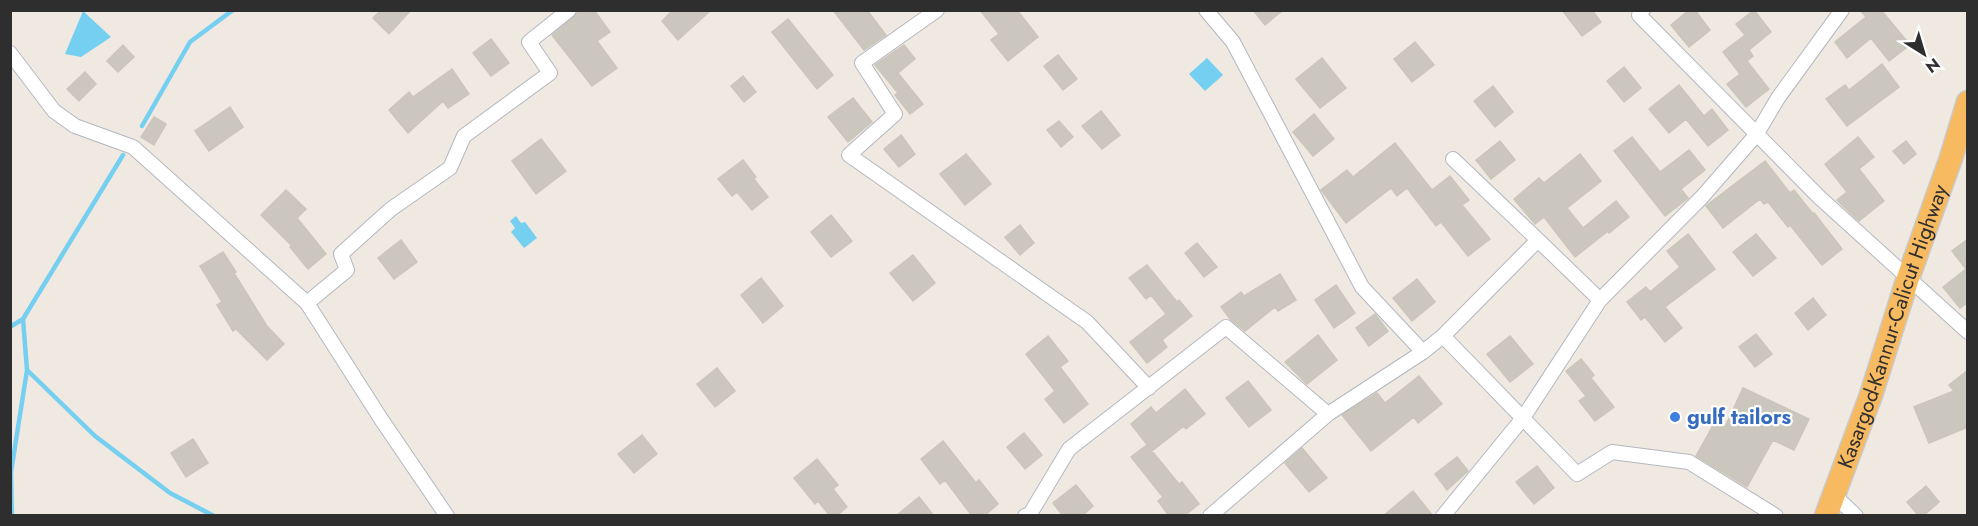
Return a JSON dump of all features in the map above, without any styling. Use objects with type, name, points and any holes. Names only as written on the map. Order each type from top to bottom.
[{"type":"highway","name":"Kasargod-Kannur-Calicut Highway","points":[[1826,516],[1871,395],[1968,102]]},
{"type":"street","points":[[307,303],[347,270],[342,254],[391,209],[450,168],[464,136],[550,73],[529,42],[569,10]]},
{"type":"street","points":[[937,10],[862,63],[895,114],[849,155],[1087,322],[1149,388]]},
{"type":"street","points":[[1206,10],[1233,42],[1362,287],[1423,352]]},
{"type":"street","points":[[1643,10],[1639,15],[1756,135],[1819,196],[1968,332]]},
{"type":"street","points":[[1443,516],[1523,418],[1600,300],[1702,197],[1756,135],[1778,98],[1842,10]]},
{"type":"street","points":[[10,53],[54,111],[75,126],[133,147],[307,303],[381,419],[447,516]]},
{"type":"street","points":[[1453,159],[1600,300]]},
{"type":"street","points":[[1210,516],[1328,414],[1423,352],[1443,336],[1538,240]]},
{"type":"street","points":[[1029,515],[1069,449],[1226,327],[1328,414]]},
{"type":"street","points":[[1443,336],[1577,474],[1612,452],[1689,462],[1776,516]]},
{"type":"street","points":[[1833,494],[1856,516]]},
{"type":"water","points":[[83,11],[111,37],[81,57],[65,54]]},
{"type":"water","points":[[1207,58],[1223,75],[1205,91],[1189,74]]},
{"type":"water","points":[[516,216],[521,223],[525,222],[537,238],[524,248],[511,232],[515,228],[510,221]]},
{"type":"building","points":[[381,10],[411,10],[389,34],[373,18]]},
{"type":"building","points":[[581,10],[594,10],[610,32],[597,41],[617,68],[592,86],[552,35]]},
{"type":"building","points":[[673,10],[711,10],[678,40],[662,21]]},
{"type":"building","points":[[833,10],[867,10],[886,35],[864,50]]},
{"type":"building","points":[[980,10],[1017,10],[1038,37],[1008,61],[991,40],[999,34]]},
{"type":"building","points":[[1253,10],[1283,10],[1265,25]]},
{"type":"building","points":[[1562,10],[1592,10],[1601,22],[1582,36]]},
{"type":"building","points":[[1689,10],[1695,10],[1710,30],[1689,47],[1671,25]]},
{"type":"building","points":[[1754,10],[1771,32],[1749,50],[1753,56],[1747,61],[1769,89],[1746,107],[1727,84],[1740,74],[1723,52],[1745,35],[1736,24]]},
{"type":"building","points":[[1860,10],[1881,10],[1910,45],[1889,61],[1871,38],[1847,58],[1835,42],[1866,17]]},
{"type":"building","points":[[788,19],[833,75],[817,89],[772,32]]},
{"type":"building","points":[[491,39],[509,63],[491,76],[473,53]]},
{"type":"building","points":[[1415,42],[1434,65],[1412,82],[1394,59]]},
{"type":"building","points":[[123,45],[134,57],[118,72],[107,61]]},
{"type":"building","points":[[904,45],[915,59],[898,73],[923,104],[910,114],[895,95],[898,93],[875,65]]},
{"type":"building","points":[[1058,55],[1077,79],[1063,90],[1044,66]]},
{"type":"building","points":[[1322,58],[1346,88],[1320,108],[1296,79]]},
{"type":"building","points":[[1882,64],[1899,87],[1847,126],[1826,99],[1845,85],[1849,90]]},
{"type":"building","points":[[1624,67],[1641,88],[1624,102],[1607,81]]},
{"type":"building","points":[[452,69],[469,94],[448,108],[443,101],[408,133],[389,110],[409,92],[413,97]]},
{"type":"building","points":[[85,72],[96,84],[79,101],[67,89]]},
{"type":"building","points":[[743,76],[756,92],[744,102],[731,86]]},
{"type":"building","points":[[1679,85],[1704,116],[1712,109],[1728,130],[1708,146],[1686,119],[1669,133],[1649,109]]},
{"type":"building","points":[[1493,86],[1513,112],[1495,127],[1474,101]]},
{"type":"building","points":[[853,98],[872,122],[848,142],[828,117]]},
{"type":"building","points":[[230,107],[243,127],[209,151],[195,131]]},
{"type":"building","points":[[1101,111],[1120,135],[1102,149],[1082,126]]},
{"type":"building","points":[[1314,114],[1334,139],[1313,156],[1293,132]]},
{"type":"building","points":[[154,117],[166,124],[154,145],[141,137]]},
{"type":"building","points":[[1059,121],[1073,137],[1061,147],[1047,130]]},
{"type":"building","points":[[901,135],[915,154],[899,167],[884,149]]},
{"type":"building","points":[[1632,137],[1660,172],[1689,150],[1705,170],[1681,189],[1688,198],[1665,216],[1614,151]]},
{"type":"building","points":[[1858,137],[1874,157],[1859,169],[1884,201],[1859,221],[1837,200],[1847,192],[1825,164]]},
{"type":"building","points":[[541,139],[566,171],[536,194],[512,161]]},
{"type":"building","points":[[1500,141],[1515,160],[1491,179],[1476,160]]},
{"type":"building","points":[[1906,141],[1916,154],[1904,164],[1893,151]]},
{"type":"building","points":[[1395,143],[1432,190],[1450,176],[1469,200],[1462,205],[1490,239],[1468,256],[1441,222],[1436,226],[1407,188],[1397,196],[1391,188],[1346,223],[1321,190],[1347,170],[1353,177]]},
{"type":"building","points":[[966,154],[991,184],[965,205],[940,174]]},
{"type":"building","points":[[1580,154],[1601,181],[1567,208],[1583,228],[1616,201],[1629,217],[1575,257],[1544,217],[1535,224],[1514,199],[1539,178],[1544,183]]},
{"type":"building","points":[[743,160],[768,197],[752,210],[737,192],[732,196],[718,179]]},
{"type":"building","points":[[1765,161],[1790,193],[1794,190],[1842,249],[1822,265],[1768,202],[1764,204],[1760,199],[1723,228],[1706,206]]},
{"type":"building","points":[[286,190],[306,209],[297,218],[326,254],[308,269],[290,247],[292,246],[261,215]]},
{"type":"building","points":[[831,215],[852,241],[831,257],[811,232]]},
{"type":"building","points":[[1020,225],[1034,243],[1020,255],[1005,237]]},
{"type":"building","points":[[1688,234],[1715,269],[1665,307],[1682,328],[1665,342],[1645,317],[1641,320],[1627,302],[1646,287],[1650,292],[1680,267],[1667,251]]},
{"type":"building","points":[[1756,234],[1776,258],[1753,276],[1733,252]]},
{"type":"building","points":[[1968,239],[1968,302],[1960,308],[1943,287],[1966,269],[1952,251]]},
{"type":"building","points":[[401,240],[417,262],[394,279],[378,258]]},
{"type":"building","points":[[1197,243],[1217,267],[1204,277],[1185,253]]},
{"type":"building","points":[[223,252],[267,326],[284,344],[267,360],[236,329],[233,331],[217,305],[222,302],[200,266]]},
{"type":"building","points":[[913,255],[935,283],[913,301],[890,273]]},
{"type":"building","points":[[1147,265],[1177,302],[1179,300],[1192,316],[1162,340],[1167,347],[1147,363],[1130,342],[1166,314],[1151,295],[1146,299],[1129,278]]},
{"type":"building","points":[[1280,274],[1296,300],[1278,311],[1275,307],[1245,331],[1230,319],[1221,307],[1241,292],[1244,296]]},
{"type":"building","points":[[761,278],[783,306],[763,323],[741,295]]},
{"type":"building","points":[[1417,279],[1435,302],[1412,321],[1393,298]]},
{"type":"building","points":[[1336,285],[1355,313],[1334,328],[1315,300]]},
{"type":"building","points":[[1813,298],[1826,315],[1808,330],[1795,313]]},
{"type":"building","points":[[1375,314],[1388,331],[1369,346],[1356,328]]},
{"type":"building","points":[[1756,334],[1772,354],[1755,367],[1739,347]]},
{"type":"building","points":[[1318,335],[1337,360],[1307,384],[1285,362]]},
{"type":"building","points":[[1048,336],[1068,361],[1060,367],[1088,404],[1064,423],[1045,399],[1055,391],[1026,354]]},
{"type":"building","points":[[1510,336],[1533,364],[1510,382],[1487,354]]},
{"type":"building","points":[[1581,359],[1594,375],[1591,378],[1614,407],[1595,421],[1579,401],[1586,396],[1566,371]]},
{"type":"building","points":[[717,368],[735,391],[715,407],[697,384]]},
{"type":"building","points":[[1968,370],[1968,427],[1929,443],[1914,407],[1954,391],[1949,385]]},
{"type":"building","points":[[1419,376],[1442,404],[1418,423],[1414,417],[1371,451],[1342,415],[1377,393],[1385,403]]},
{"type":"building","points":[[1248,381],[1271,410],[1249,427],[1226,398]]},
{"type":"building","points":[[1743,388],[1809,419],[1794,450],[1773,440],[1747,487],[1696,456],[1715,422],[1725,427]]},
{"type":"building","points":[[1185,389],[1205,414],[1186,429],[1184,426],[1152,451],[1131,424],[1151,407],[1156,413]]},
{"type":"building","points":[[1024,433],[1042,455],[1025,469],[1007,447]]},
{"type":"building","points":[[642,435],[657,454],[634,473],[618,454]]},
{"type":"building","points":[[193,439],[208,463],[186,477],[171,453]]},
{"type":"building","points":[[943,441],[976,483],[979,480],[998,504],[984,516],[972,516],[945,480],[940,484],[921,459]]},
{"type":"building","points":[[1147,445],[1199,504],[1184,516],[1169,516],[1158,501],[1163,497],[1131,457]]},
{"type":"building","points":[[1302,448],[1327,478],[1309,492],[1285,463]]},
{"type":"building","points":[[1457,457],[1468,471],[1447,490],[1435,474]]},
{"type":"building","points":[[817,459],[838,485],[833,489],[847,507],[836,516],[830,516],[818,501],[815,504],[794,478]]},
{"type":"building","points":[[1537,466],[1554,488],[1534,504],[1516,482]]},
{"type":"building","points":[[1076,485],[1093,506],[1082,516],[1063,516],[1053,503]]},
{"type":"building","points":[[1926,486],[1939,502],[1923,516],[1919,516],[1907,502]]},
{"type":"building","points":[[1413,491],[1433,516],[1383,516]]},
{"type":"building","points":[[919,497],[934,516],[896,516]]},
{"type":"waterway","points":[[142,126],[190,42],[233,10]]},
{"type":"waterway","points":[[10,327],[23,319],[123,155]]},
{"type":"waterway","points":[[12,516],[11,472],[27,370],[23,319]]},
{"type":"waterway","points":[[27,370],[95,436],[170,493],[214,516]]},
{"type":"place","name":"gulf tailors","points":[[1675,417]]}]
